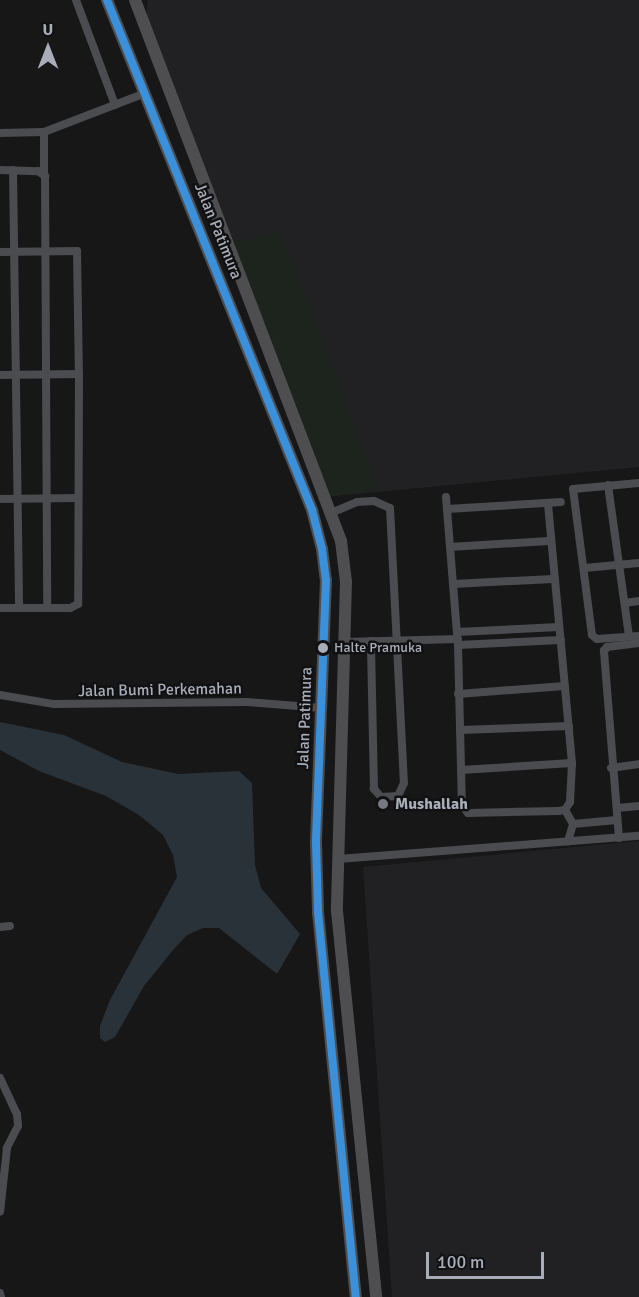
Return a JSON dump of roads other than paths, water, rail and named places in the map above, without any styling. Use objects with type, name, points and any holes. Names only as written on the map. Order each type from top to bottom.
[{"type":"highway","name":"Jalan Patimura","points":[[107,0],[312,510],[322,549],[326,580],[318,912],[356,1297]]},
{"type":"highway","name":"Jalan Patimura","points":[[135,0],[341,541],[346,582],[337,911],[376,1297]]},
{"type":"highway","points":[[259,382],[276,375]]},
{"type":"street","points":[[76,0],[115,105]]},
{"type":"street","points":[[0,133],[44,132],[143,94]]},
{"type":"street","points":[[44,132],[47,608]]},
{"type":"street","points":[[0,170],[44,174]]},
{"type":"street","points":[[13,170],[19,607]]},
{"type":"street","points":[[0,252],[77,251],[79,374],[76,498],[78,604],[47,608],[0,608]]},
{"type":"street","points":[[0,375],[79,374]]},
{"type":"street","points":[[639,483],[573,488],[593,637],[639,636]]},
{"type":"street","points":[[608,485],[629,636]]},
{"type":"street","points":[[446,497],[458,639],[461,770],[465,812],[566,810]]},
{"type":"street","points":[[0,499],[76,498]]},
{"type":"street","points":[[331,513],[357,502],[374,501],[390,508],[399,640],[404,783],[398,796],[381,796],[374,789],[371,641]]},
{"type":"street","points":[[447,509],[561,502]]},
{"type":"street","points":[[548,503],[549,541],[572,764],[570,802],[566,810]]},
{"type":"street","points":[[450,547],[549,541]]},
{"type":"street","points":[[584,568],[639,563]]},
{"type":"street","points":[[453,584],[553,579]]},
{"type":"street","points":[[625,603],[639,601]]},
{"type":"street","points":[[458,639],[559,627]]},
{"type":"street","points":[[345,642],[458,639],[561,640]]},
{"type":"street","points":[[618,838],[617,808],[611,768],[604,649],[639,643]]},
{"type":"street","points":[[458,694],[565,686]]},
{"type":"street","name":"Jalan Bumi Perkemahan","points":[[0,694],[54,704],[247,702],[322,708]]},
{"type":"street","points":[[460,730],[568,726]]},
{"type":"street","points":[[461,770],[572,764]]},
{"type":"street","points":[[611,768],[639,764]]},
{"type":"street","points":[[617,808],[639,806]]},
{"type":"street","points":[[566,810],[573,824],[568,841]]},
{"type":"street","points":[[573,824],[617,820]]},
{"type":"street","points":[[338,859],[639,836]]},
{"type":"street","points":[[0,927],[10,926]]},
{"type":"street","points":[[0,1078],[17,1114],[18,1126],[7,1148],[0,1212]]},
{"type":"place","name":"Halte Pramuka","points":[[323,648]]},
{"type":"place","name":"Mushallah","points":[[383,804]]}]
